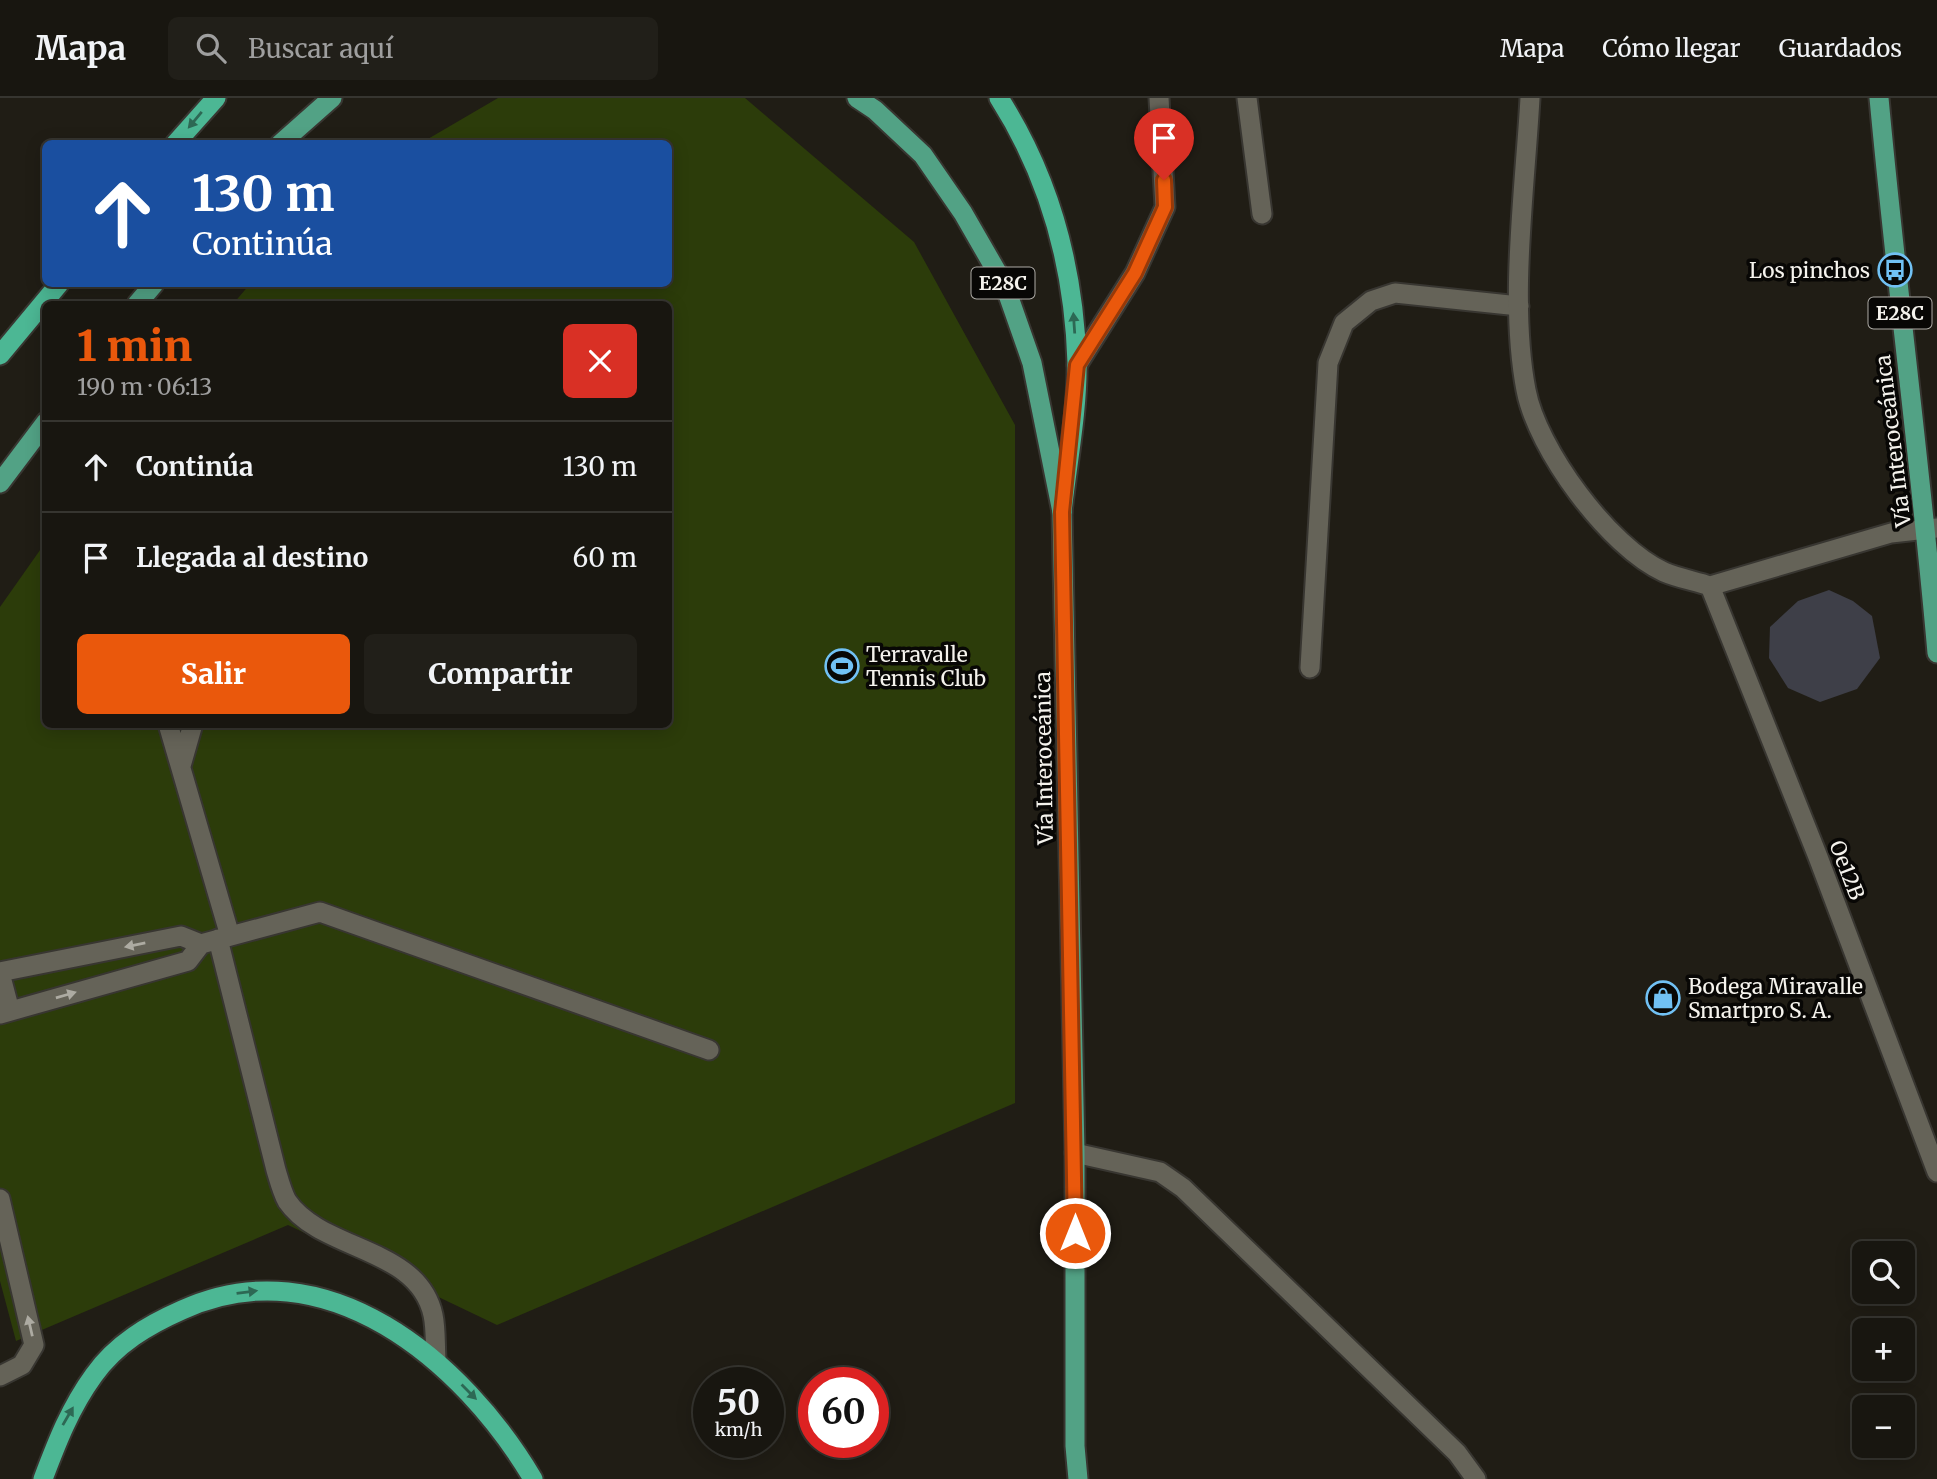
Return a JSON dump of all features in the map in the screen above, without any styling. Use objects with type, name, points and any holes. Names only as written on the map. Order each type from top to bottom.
[{"type":"highway","points":[[179,140],[216,98]]},
{"type":"highway","points":[[999,98],[1016,124],[1042,181],[1062,241],[1072,296],[1077,365],[1062,512]]},
{"type":"highway","points":[[45,301],[57,287]]},
{"type":"highway","points":[[0,355],[42,304]]},
{"type":"highway","points":[[43,1479],[64,1423],[95,1373],[142,1328],[197,1303],[251,1290],[309,1295],[364,1314],[436,1359],[478,1401],[514,1447],[533,1479]]},
{"type":"main road","points":[[285,140],[332,98]]},
{"type":"main road","name":"Vía Interoceánica","points":[[857,98],[875,110],[923,155],[963,213],[1005,286],[1032,363],[1062,512],[1075,1153],[1075,1446],[1078,1479]]},
{"type":"main road","name":"Vía Interoceánica","points":[[1879,98],[1895,270],[1932,528],[1937,653]]},
{"type":"main road","points":[[140,301],[151,287]]},
{"type":"main road","points":[[0,483],[42,427]]},
{"type":"street","points":[[1077,365],[1135,273],[1165,207],[1159,98]]},
{"type":"street","points":[[1247,98],[1262,214]]},
{"type":"street","points":[[1530,98],[1519,306],[1520,349],[1526,393],[1542,435],[1576,491],[1619,543],[1663,572],[1710,586],[1891,533],[1932,528]]},
{"type":"street","points":[[1310,668],[1328,363],[1344,323],[1371,301],[1395,293],[1519,306]]},
{"type":"street","name":"Oe12B","points":[[1710,586],[1818,857],[1937,1172]]},
{"type":"street","points":[[169,728],[180,767],[216,940],[286,1200],[306,1220],[386,1261],[416,1283],[433,1314],[436,1359]]},
{"type":"street","points":[[180,767],[192,728]]},
{"type":"street","points":[[216,940],[188,961],[5,1012],[0,973],[181,936],[216,940],[320,912],[709,1050]]},
{"type":"street","points":[[1075,1153],[1160,1172],[1183,1188],[1457,1452],[1476,1479]]},
{"type":"street","points":[[0,1199],[34,1345],[22,1365],[0,1376]]},
{"type":"green space","name":"Terravalle Tennis Club","points":[[498,98],[745,98],[914,242],[1015,425],[1015,1103],[497,1325],[288,1225],[16,1341],[0,1281],[0,607],[42,547],[42,728],[672,728],[672,301],[236,301],[247,287],[672,287],[672,140],[426,140]]},
{"type":"building","points":[[1829,590],[1853,601],[1872,616],[1880,658],[1857,689],[1820,702],[1788,688],[1769,658],[1770,627],[1798,601]]},
{"type":"place","name":"Los pinchos","points":[[1895,270]]},
{"type":"place","name":"Terravalle Tennis Club","points":[[842,666]]},
{"type":"place","name":"Bodega Miravalle Smartpro S. A.","points":[[1663,998]]},
{"type":"route","points":[[1075,1233],[1062,512],[1077,365],[1111,307],[1135,273],[1165,207],[1164,180]]}]
